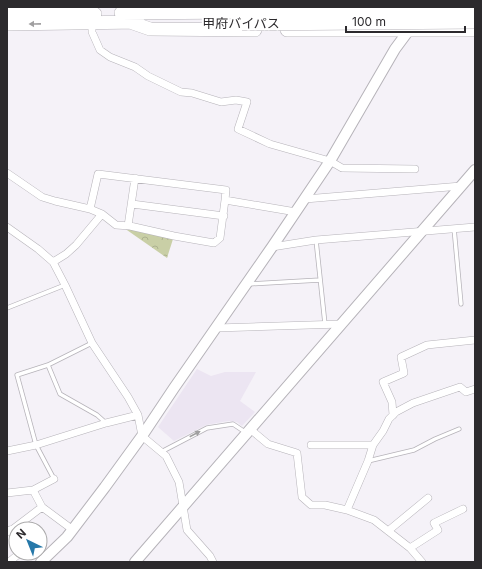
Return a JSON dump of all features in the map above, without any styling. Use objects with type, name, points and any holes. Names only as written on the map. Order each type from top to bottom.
[{"type":"highway","points":[[147,13],[180,7]]},
{"type":"highway","name":"甲府バイパス","points":[[7,24],[130,22],[475,11]]},
{"type":"highway","name":"甲府バイパス","points":[[7,14],[147,13],[242,18],[475,22]]},
{"type":"highway","points":[[130,22],[150,29],[409,31],[475,30]]},
{"type":"street","points":[[41,562],[56,549],[72,530],[142,436],[305,199],[330,161],[395,49],[427,7]]},
{"type":"street","points":[[92,22],[92,32],[100,50],[110,57],[135,67],[148,76],[181,92],[192,93],[221,102],[236,100],[247,102],[238,129],[270,144],[330,161],[342,168],[416,169]]},
{"type":"street","points":[[136,562],[475,170]]},
{"type":"street","points":[[7,173],[42,197],[90,209],[102,214],[116,225],[214,243],[220,238],[224,216],[226,190],[98,174],[90,209]]},
{"type":"street","points":[[128,226],[135,178]]},
{"type":"street","points":[[305,199],[461,186]]},
{"type":"street","points":[[225,200],[296,212]]},
{"type":"street","points":[[132,204],[224,216]]},
{"type":"street","points":[[53,262],[66,254],[76,245],[102,214]]},
{"type":"street","points":[[7,227],[38,249],[53,262],[92,343],[128,397],[138,415],[142,436],[166,456],[179,482],[187,530],[210,556],[213,562]]},
{"type":"street","points":[[272,247],[316,240],[475,227]]},
{"type":"street","points":[[216,328],[342,324]]},
{"type":"street","points":[[393,415],[392,402],[383,382],[404,373],[401,357],[427,345],[475,340]]},
{"type":"street","points":[[347,510],[368,461],[373,445],[389,419],[396,412],[413,403],[460,386],[466,392],[475,389]]},
{"type":"street","points":[[7,452],[138,415]]},
{"type":"street","points":[[248,431],[268,444],[296,453],[302,497],[311,504],[325,505],[347,510],[374,520],[410,548],[422,562]]},
{"type":"street","points":[[311,445],[373,445]]},
{"type":"street","points":[[7,493],[33,490],[54,479]]},
{"type":"street","points":[[33,490],[42,507],[72,530]]},
{"type":"street","points":[[388,531],[428,498]]},
{"type":"street","points":[[22,521],[42,507]]},
{"type":"street","points":[[410,548],[438,530],[434,523],[463,509]]},
{"type":"lane","points":[[454,228],[461,304]]},
{"type":"lane","points":[[316,240],[325,324]]},
{"type":"lane","points":[[246,284],[320,280]]},
{"type":"lane","points":[[7,308],[65,285]]},
{"type":"lane","points":[[54,479],[36,444],[17,376],[48,365],[92,343]]},
{"type":"lane","points":[[48,365],[60,394],[97,415],[106,423]]},
{"type":"lane","points":[[161,452],[207,428],[233,424],[248,431]]},
{"type":"lane","points":[[368,461],[414,450],[435,439],[460,430]]},
{"type":"shaded area","points":[[197,369],[211,376],[225,372],[256,372],[240,401],[255,412],[242,426],[237,422],[228,421],[206,425],[174,441],[158,427]]},
{"type":"green space","points":[[124,228],[173,239],[167,258]]}]
